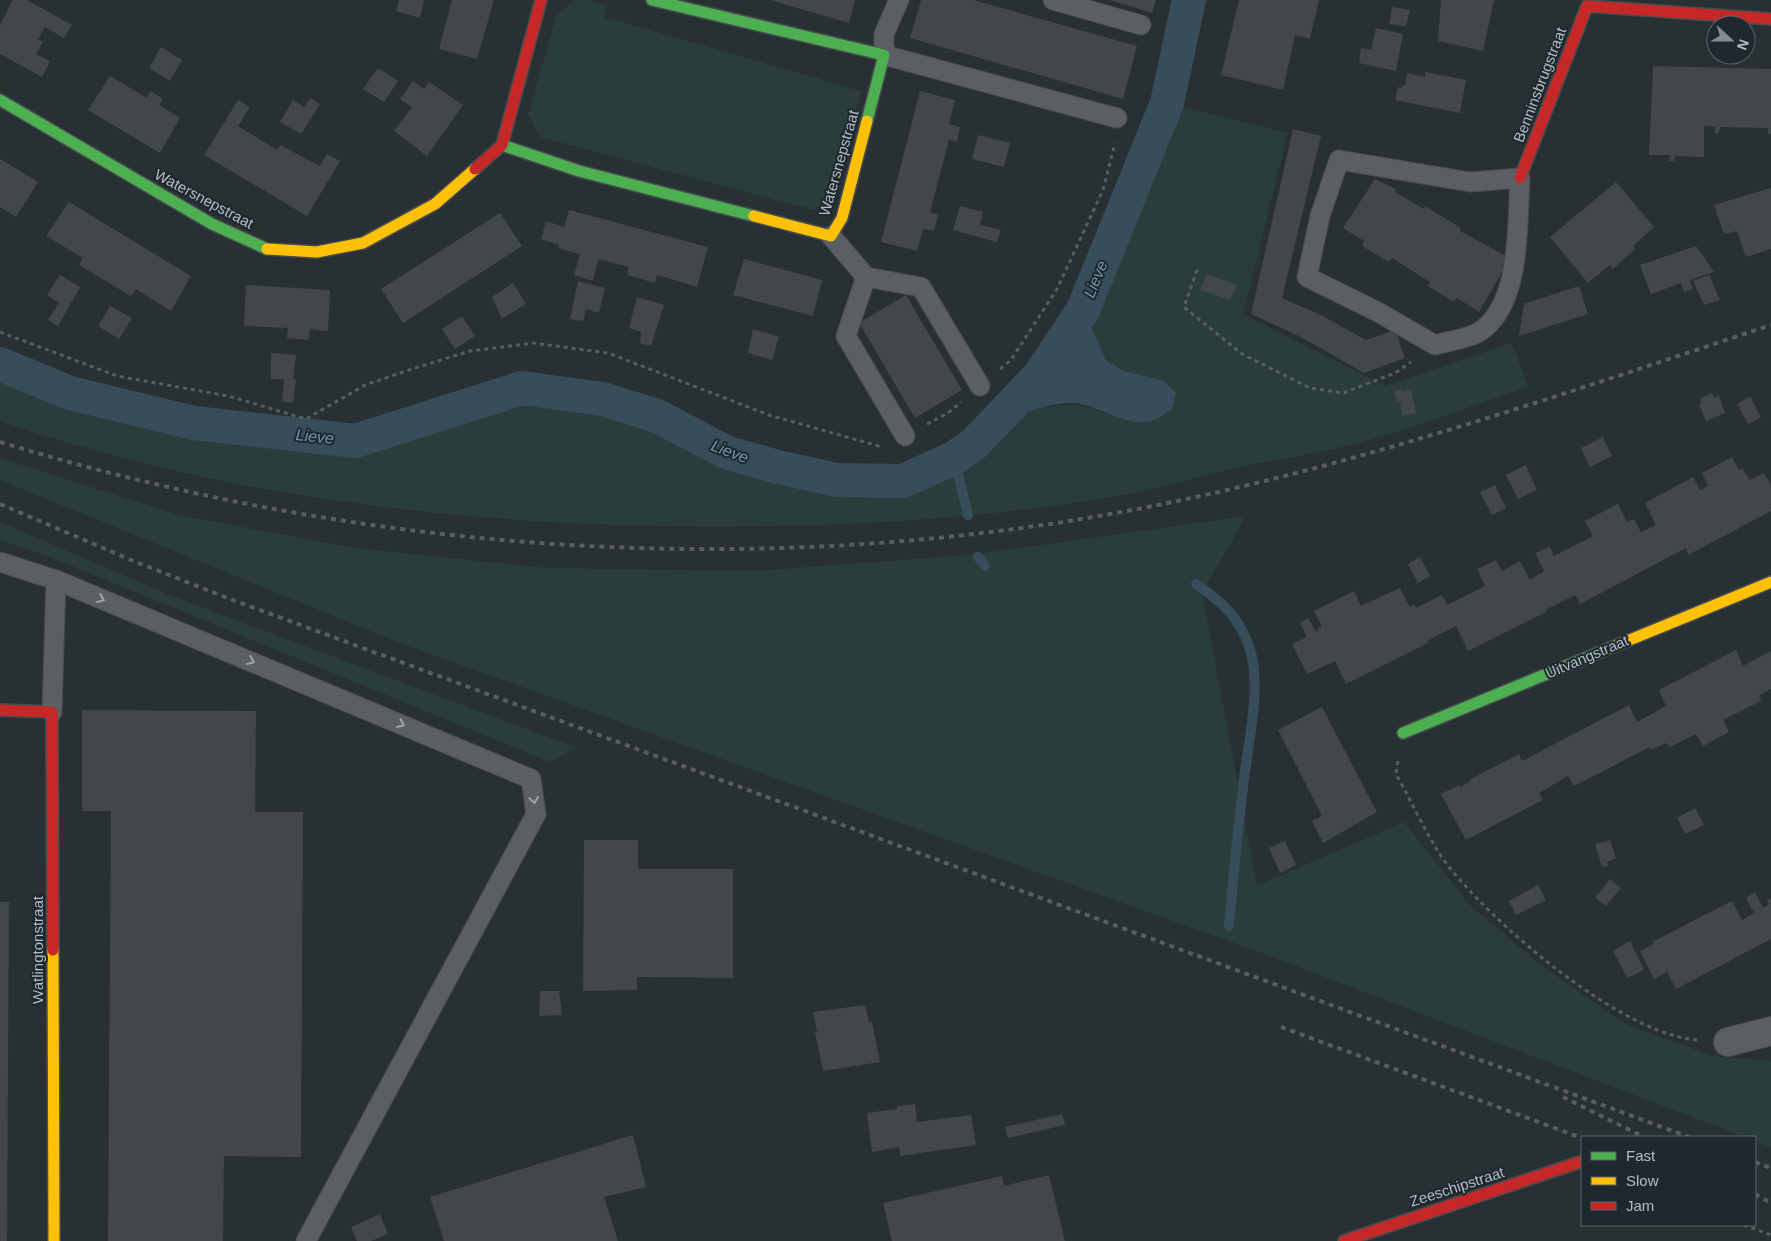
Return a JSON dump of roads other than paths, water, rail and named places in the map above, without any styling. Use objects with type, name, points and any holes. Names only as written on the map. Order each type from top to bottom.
[{"type":"street","points":[[502,146],[541,0]]},
{"type":"street","points":[[652,0],[679,8],[884,55]]},
{"type":"street","name":"Benninsbrugstraat","points":[[1520,178],[1587,6],[1771,19]]},
{"type":"street","name":"Watersnepstraat","points":[[0,100],[212,224],[266,248],[317,252],[363,243],[435,204],[502,146],[580,171],[831,236],[842,218],[884,55]]},
{"type":"street","name":"Uitvangstraat","points":[[1403,733],[1771,582]]},
{"type":"street","points":[[0,710],[52,712]]},
{"type":"street","name":"Watlingtonstraat","points":[[52,712],[54,1241]]},
{"type":"street","points":[[1728,1042],[1771,1031]]},
{"type":"street","name":"Zeeschipstraat","points":[[1344,1241],[1580,1162]]},
{"type":"lane","points":[[899,0],[884,34],[884,55],[1117,118]]},
{"type":"lane","points":[[1053,0],[1141,25]]},
{"type":"lane","points":[[1339,160],[1470,182],[1520,178],[1514,268],[1500,312],[1479,333],[1435,345],[1378,312],[1307,277],[1320,216],[1339,160]]},
{"type":"lane","points":[[831,236],[866,276],[921,287],[980,386]]},
{"type":"lane","points":[[866,276],[846,336],[904,436]]},
{"type":"lane","points":[[0,562],[56,580],[531,779],[536,814],[306,1241]]},
{"type":"lane","points":[[52,712],[56,580]]},
{"type":"water","points":[[1083,310],[1106,360],[1124,371],[1164,381],[1176,393],[1172,409],[1152,421],[1141,422],[1121,418],[1081,404],[1057,404],[1018,415],[1009,409],[1042,376]]},
{"type":"waterway","name":"Lieve","points":[[0,364],[70,393],[194,423],[355,441],[522,388],[603,399],[657,416],[728,453],[778,467],[837,480],[903,481],[954,458],[974,444],[1039,376],[1083,310],[1167,103],[1189,0]]},
{"type":"waterway","points":[[954,458],[968,515]]},
{"type":"waterway","points":[[978,557],[985,566]]},
{"type":"waterway","points":[[1196,584],[1221,603],[1240,626],[1253,661],[1253,712],[1244,778],[1229,926]]},
{"type":"railway","points":[[0,442],[147,482],[296,513],[447,535],[599,546],[751,549],[904,541],[1055,523],[1205,495],[1277,478],[1420,439],[1771,325]]},
{"type":"railway","points":[[0,504],[131,560],[230,599],[1686,1136]]},
{"type":"railway","points":[[1281,1027],[1581,1138]]},
{"type":"railway","points":[[1563,1097],[1642,1136]]},
{"type":"railway","points":[[1756,1162],[1771,1168]]},
{"type":"railway","points":[[1756,1195],[1771,1203]]}]
